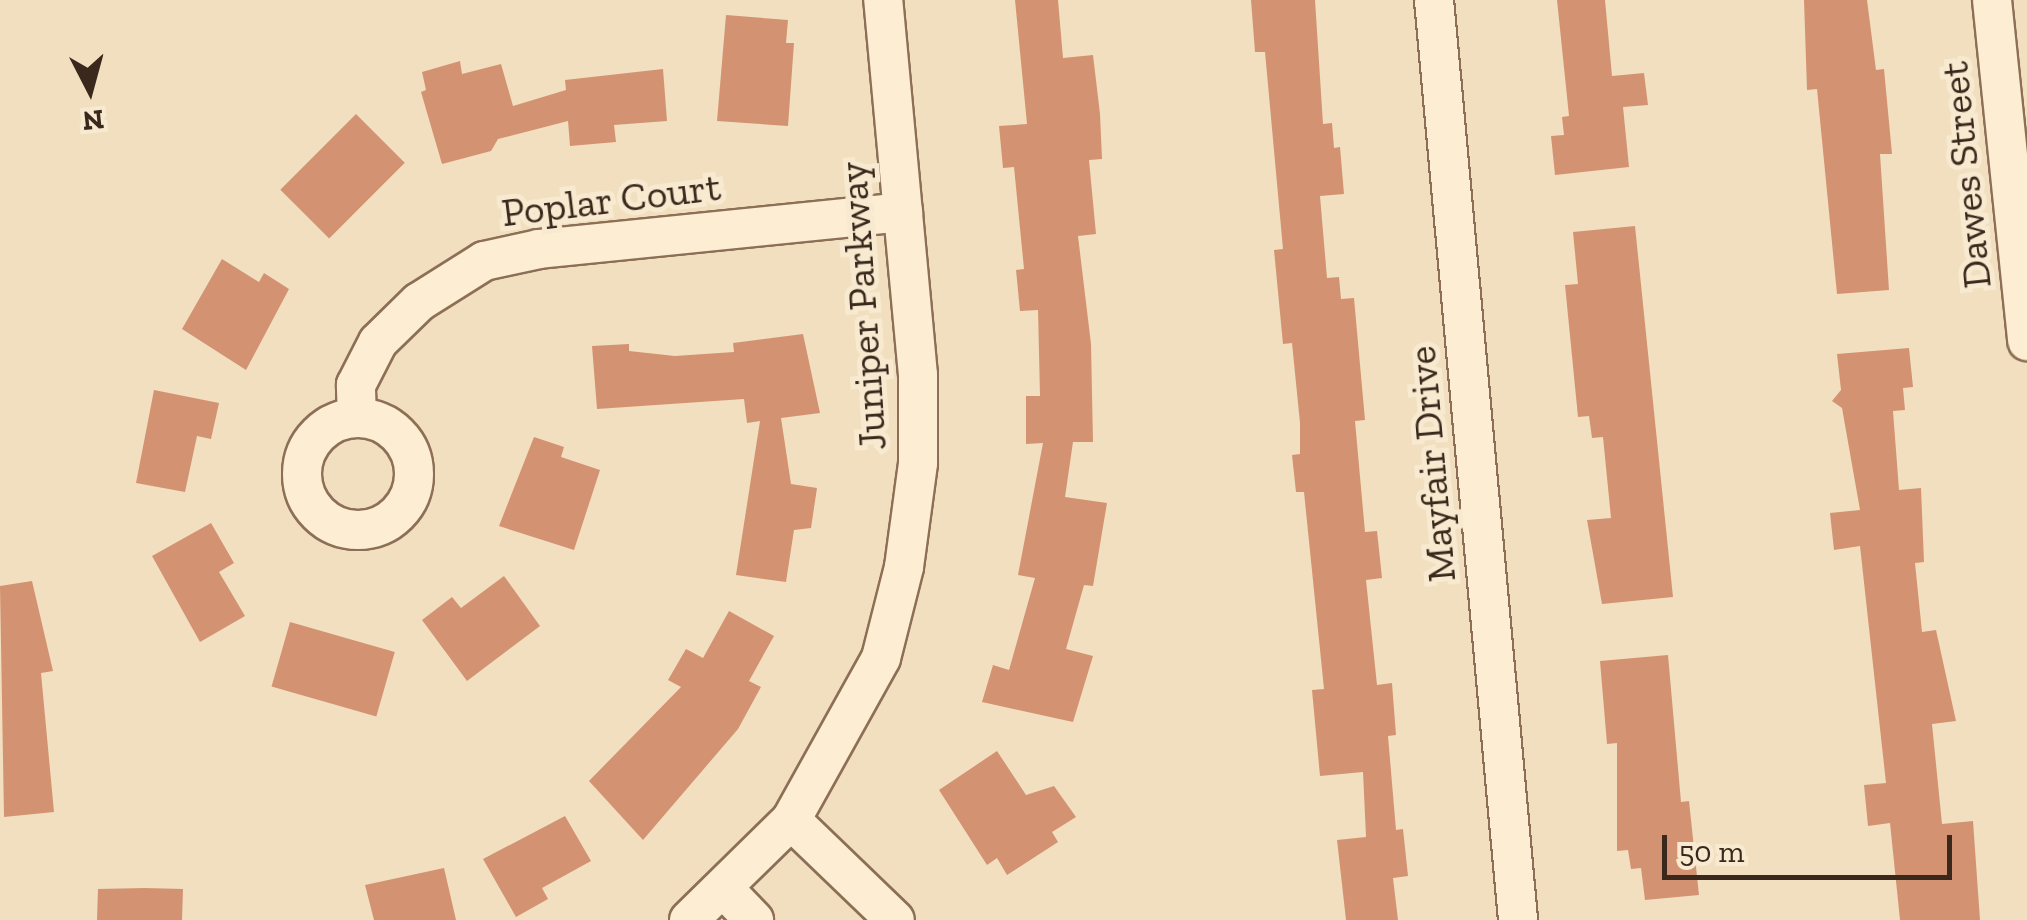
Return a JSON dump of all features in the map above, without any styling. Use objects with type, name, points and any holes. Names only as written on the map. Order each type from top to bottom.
[{"type":"street","name":"Juniper Parkway","points":[[690,920],[725,890],[790,820],[881,658],[904,567],[918,428],[884,0]]},
{"type":"street","name":"Mayfair Drive","points":[[1434,0],[1518,920]]},
{"type":"street","name":"Dawes Street","points":[[1992,0],[2027,341]]},
{"type":"street","name":"Poplar Court","points":[[357,418],[356,385],[378,342],[419,302],[484,260],[539,249],[903,212]]},
{"type":"street","points":[[790,820],[895,920]]},
{"type":"street","points":[[725,890],[754,920]]},
{"type":"building","points":[[1015,0],[1058,0],[1063,58],[1093,55],[1100,114],[1102,159],[1089,160],[1096,234],[1078,236],[1091,344],[1093,442],[1073,442],[1065,497],[1107,503],[1093,586],[1084,585],[1066,649],[1093,656],[1073,722],[982,702],[993,665],[1009,670],[1035,578],[1018,575],[1043,443],[1026,444],[1026,396],[1040,396],[1038,310],[1020,311],[1016,270],[1024,269],[1014,167],[1003,168],[999,126],[1027,124]]},
{"type":"building","points":[[1251,0],[1315,0],[1323,124],[1332,123],[1334,148],[1340,147],[1344,194],[1320,196],[1327,278],[1339,277],[1341,299],[1354,298],[1365,420],[1355,421],[1365,532],[1377,531],[1382,578],[1366,580],[1377,685],[1392,683],[1396,735],[1388,736],[1396,830],[1403,829],[1408,876],[1393,878],[1398,920],[1346,920],[1337,840],[1366,837],[1363,772],[1320,776],[1312,690],[1324,689],[1304,492],[1296,492],[1292,455],[1300,454],[1300,423],[1292,343],[1283,344],[1274,250],[1283,249],[1265,52],[1255,52]]},
{"type":"building","points":[[1557,0],[1605,0],[1612,76],[1644,73],[1648,105],[1623,107],[1629,167],[1555,175],[1551,136],[1564,135],[1562,117],[1569,116]]},
{"type":"building","points":[[1804,0],[1867,0],[1876,70],[1884,69],[1892,154],[1880,154],[1889,290],[1837,294],[1817,89],[1807,90]]},
{"type":"building","points":[[726,15],[788,20],[786,43],[794,43],[788,126],[717,121]]},
{"type":"building","points":[[460,61],[462,74],[501,64],[513,106],[566,90],[565,80],[663,69],[667,121],[614,125],[616,142],[570,146],[568,121],[498,139],[491,151],[442,164],[421,92],[426,90],[422,72]]},
{"type":"building","points":[[356,114],[405,163],[329,238],[280,190]]},
{"type":"building","points":[[1635,226],[1673,597],[1602,604],[1587,520],[1611,518],[1603,437],[1592,438],[1589,416],[1578,417],[1565,285],[1578,284],[1573,232]]},
{"type":"building","points":[[222,259],[259,282],[264,273],[289,289],[246,370],[182,329]]},
{"type":"building","points":[[803,334],[820,413],[781,418],[791,484],[817,488],[811,528],[794,530],[786,582],[736,575],[760,421],[747,423],[744,399],[597,409],[592,346],[629,344],[629,351],[675,356],[734,352],[733,343]]},
{"type":"building","points":[[1909,348],[1913,387],[1903,388],[1905,410],[1893,411],[1899,490],[1921,488],[1924,562],[1915,563],[1922,632],[1936,630],[1956,721],[1932,724],[1942,824],[1973,821],[1980,920],[1900,920],[1890,823],[1868,826],[1864,785],[1886,783],[1860,546],[1834,550],[1830,513],[1860,510],[1842,408],[1832,401],[1841,390],[1837,354]]},
{"type":"building","points":[[154,390],[219,403],[211,439],[197,436],[185,492],[136,483]]},
{"type":"building","points":[[534,437],[564,447],[561,457],[600,470],[574,550],[499,526]]},
{"type":"building","points":[[211,523],[234,563],[219,572],[245,616],[200,642],[152,556]]},
{"type":"building","points":[[504,576],[540,626],[467,681],[422,620],[452,597],[461,608]]},
{"type":"building","points":[[32,581],[53,671],[41,673],[54,812],[4,817],[0,586]]},
{"type":"building","points":[[729,611],[774,636],[749,681],[761,687],[738,729],[643,840],[589,781],[681,687],[668,680],[686,649],[703,658]]},
{"type":"building","points":[[290,622],[395,652],[376,716],[272,686]]},
{"type":"building","points":[[1668,655],[1681,802],[1689,801],[1699,895],[1645,900],[1641,868],[1631,869],[1628,850],[1617,851],[1617,743],[1607,744],[1600,661]]},
{"type":"building","points":[[997,751],[1026,795],[1054,786],[1076,817],[1052,832],[1058,842],[1007,875],[997,858],[987,865],[939,790]]},
{"type":"building","points":[[565,816],[591,861],[542,888],[548,899],[516,917],[483,859]]},
{"type":"building","points":[[444,868],[456,920],[374,920],[365,885]]},
{"type":"building","points":[[98,889],[183,889],[182,920],[97,920]]}]
